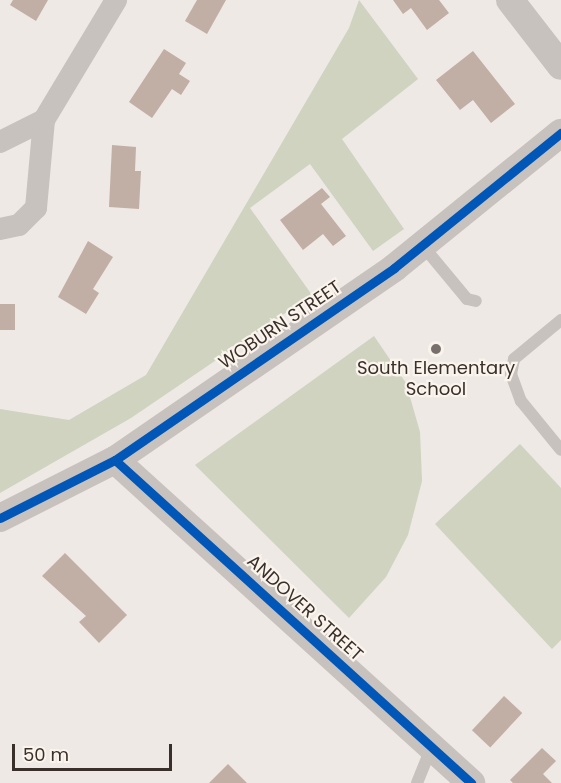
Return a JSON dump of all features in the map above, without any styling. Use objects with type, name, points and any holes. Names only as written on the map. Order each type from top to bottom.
[{"type":"street","points":[[0,229],[26,220],[39,201],[44,120],[116,0]]},
{"type":"street","points":[[510,0],[561,66]]},
{"type":"street","points":[[0,142],[44,120]]},
{"type":"street","name":"WOBURN STREET","points":[[0,518],[115,460],[423,246],[561,133]]},
{"type":"street","name":"ANDOVER STREET","points":[[115,460],[471,783]]},
{"type":"lane","points":[[423,246],[467,298],[476,301]]},
{"type":"lane","points":[[561,320],[514,359],[511,374],[521,401],[561,450]]},
{"type":"lane","points":[[417,783],[432,747]]},
{"type":"green space","points":[[359,0],[418,79],[342,139],[404,229],[373,251],[310,164],[250,208],[312,295],[131,418],[0,493],[0,409],[69,420],[146,375],[349,28]]},
{"type":"green space","points":[[374,336],[406,383],[420,432],[422,481],[408,535],[386,577],[349,618],[195,465]]},
{"type":"green space","points":[[520,444],[561,488],[561,640],[552,649],[435,524]]},
{"type":"building","points":[[13,0],[48,0],[36,21],[10,5]]},
{"type":"building","points":[[197,0],[226,0],[207,34],[185,21]]},
{"type":"building","points":[[393,0],[439,0],[449,13],[427,30],[411,8],[403,14]]},
{"type":"building","points":[[164,49],[186,63],[179,74],[190,81],[181,95],[172,89],[152,118],[129,102]]},
{"type":"building","points":[[473,51],[515,104],[491,123],[473,100],[460,110],[436,80]]},
{"type":"building","points":[[112,145],[136,147],[135,171],[141,171],[139,209],[109,207]]},
{"type":"building","points":[[322,188],[330,197],[321,204],[346,236],[333,246],[323,234],[303,250],[280,220]]},
{"type":"building","points":[[88,241],[113,257],[93,289],[99,293],[86,314],[58,297]]},
{"type":"building","points":[[0,304],[15,304],[15,330],[0,330]]},
{"type":"building","points":[[65,553],[127,615],[99,643],[79,622],[86,616],[42,576]]},
{"type":"building","points":[[504,696],[522,713],[490,747],[472,730]]},
{"type":"building","points":[[542,748],[556,761],[543,774],[552,783],[513,783],[510,780]]},
{"type":"building","points":[[228,764],[247,783],[209,783]]},
{"type":"cycle path","points":[[0,518],[115,460],[394,268],[561,133]]},
{"type":"cycle path","points":[[115,460],[471,783]]},
{"type":"place","name":"South Elementary School","points":[[436,349]]}]
